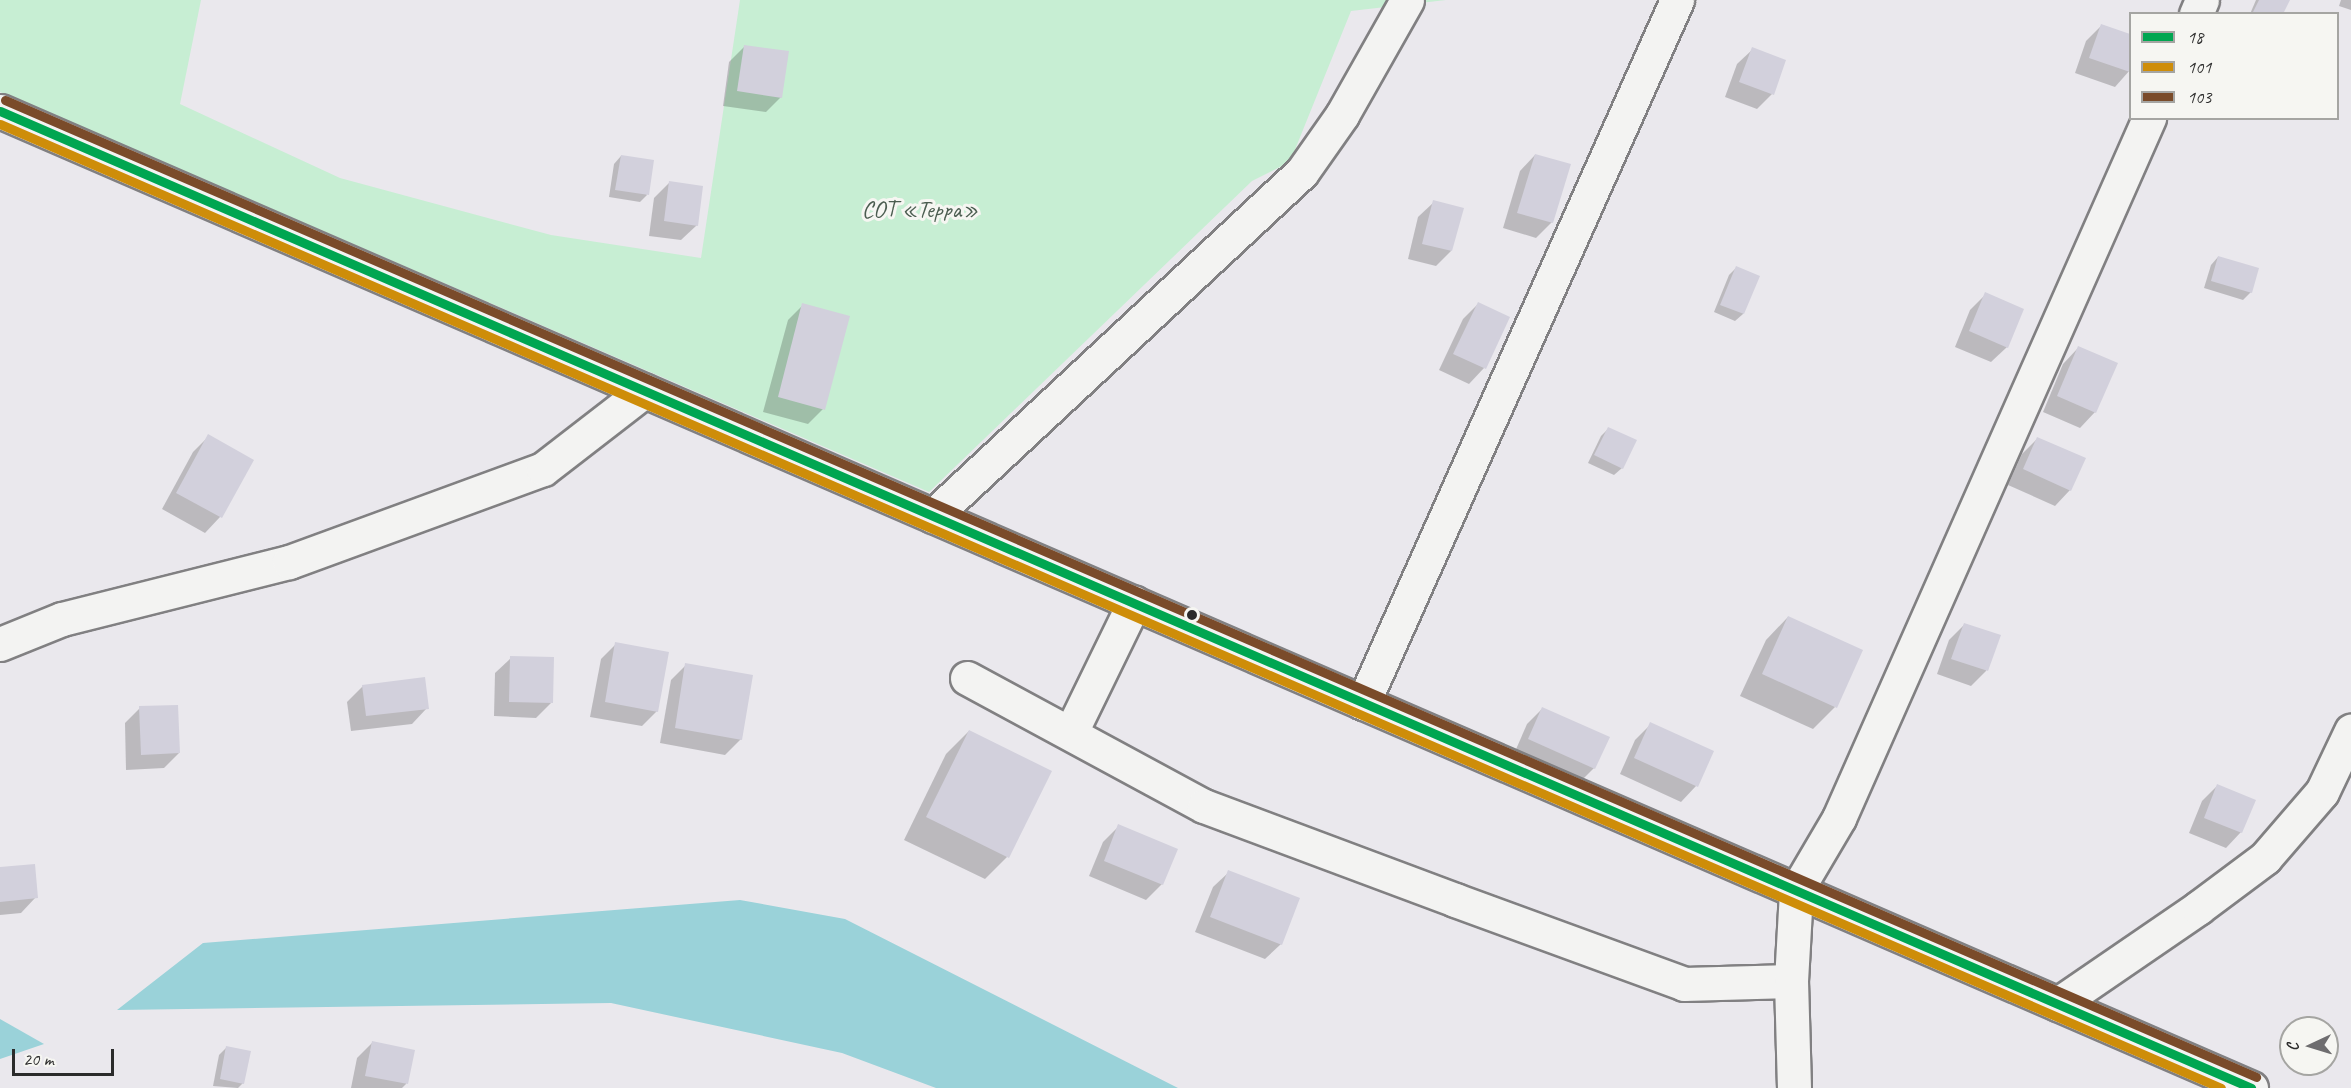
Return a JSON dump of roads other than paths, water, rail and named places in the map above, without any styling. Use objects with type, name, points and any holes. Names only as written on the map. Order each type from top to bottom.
[{"type":"street","points":[[933,516],[1302,172],[1342,115],[1407,0]]},
{"type":"street","points":[[1363,703],[1677,0]]},
{"type":"street","points":[[0,111],[2251,1088]]},
{"type":"street","points":[[1794,1088],[1791,981],[1796,891],[1839,818],[2148,120]]},
{"type":"street","points":[[0,644],[62,619],[289,562],[543,469],[644,391]]},
{"type":"street","points":[[1071,732],[1134,603]]},
{"type":"street","points":[[967,678],[1071,732],[1204,806],[1684,984],[1791,981]]},
{"type":"street","points":[[2058,1004],[2199,908],[2265,858],[2322,792],[2351,730]]},
{"type":"water","points":[[740,900],[845,919],[1178,1088],[936,1088],[842,1053],[611,1003],[117,1010],[203,943]]},
{"type":"water","points":[[0,1019],[44,1044],[0,1059]]},
{"type":"park label","name":"СОТ «Терра»","points":[[920,210]]}]
